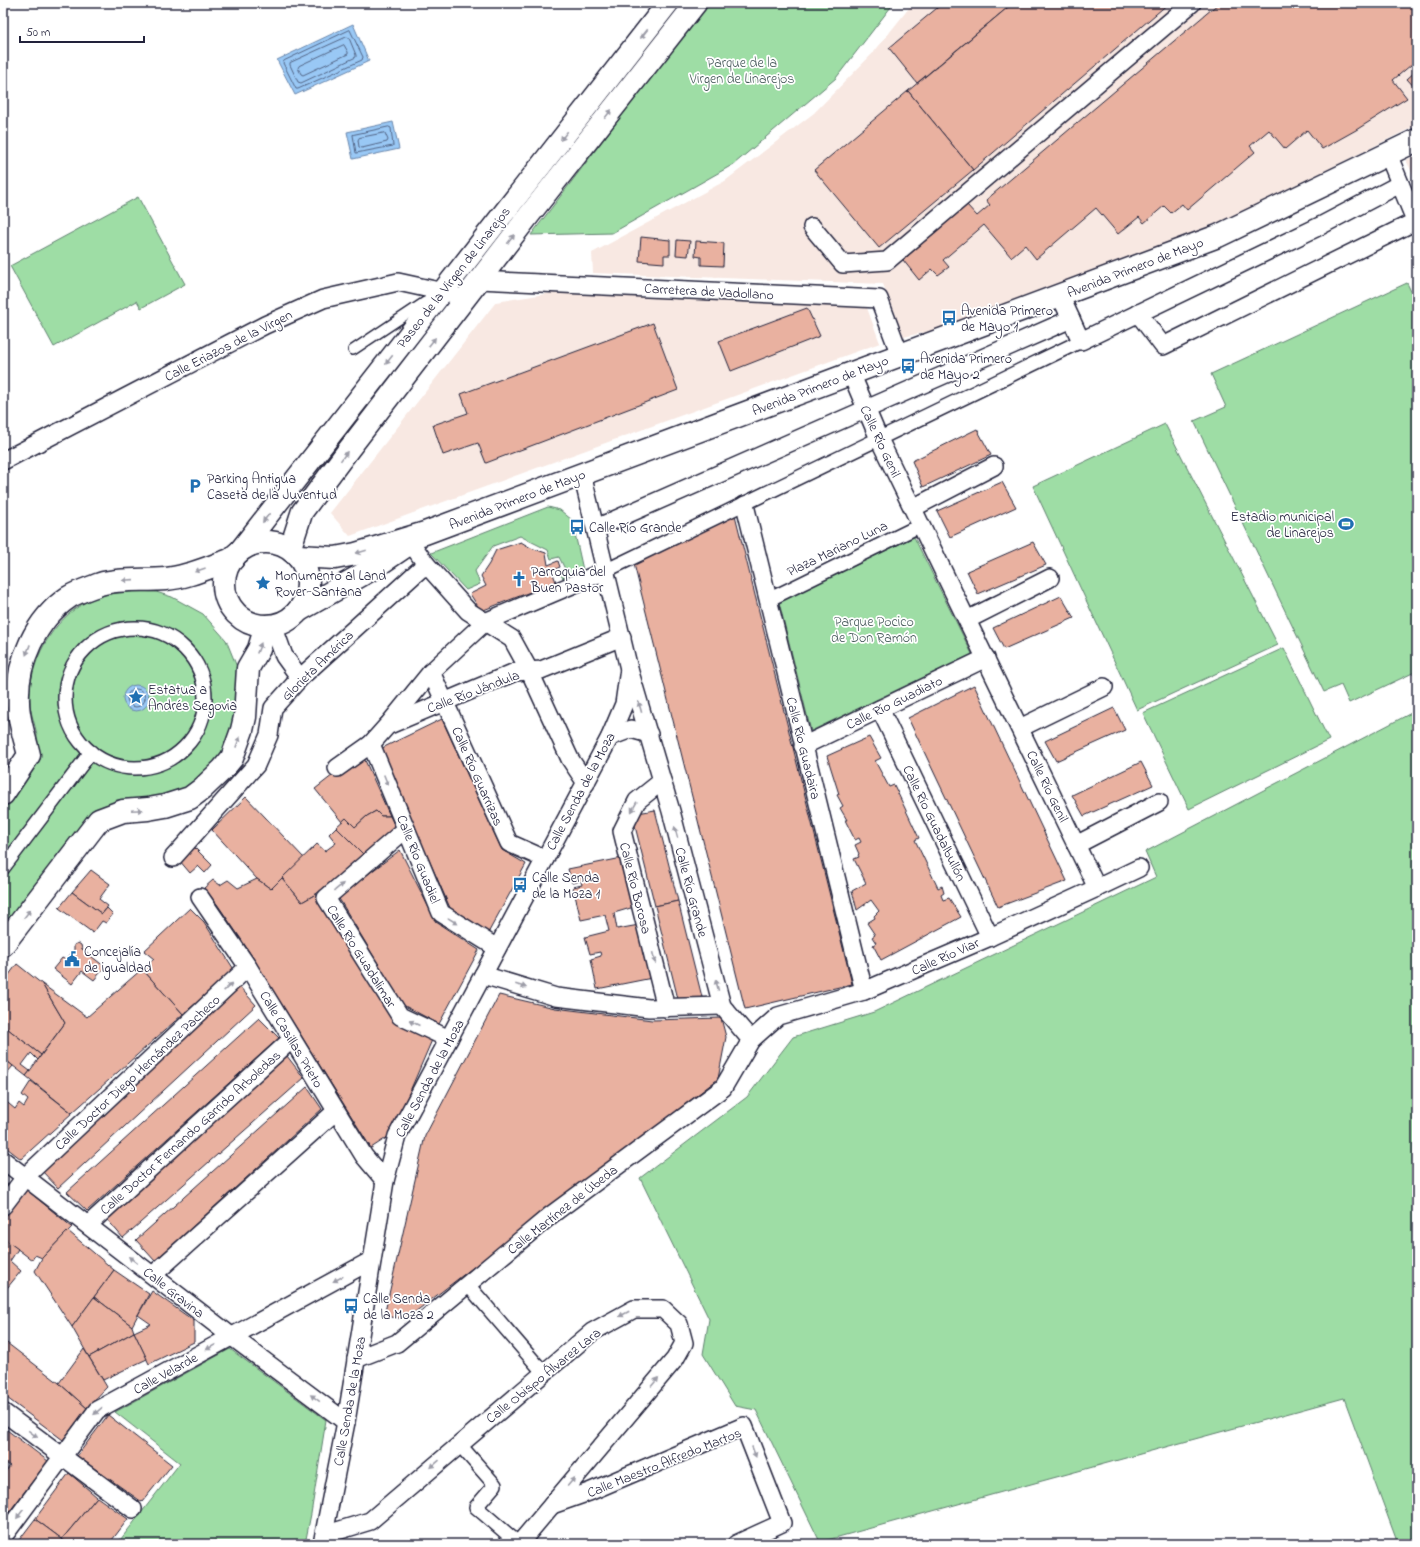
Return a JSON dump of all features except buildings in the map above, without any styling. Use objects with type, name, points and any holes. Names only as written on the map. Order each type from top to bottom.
[{"type":"main road","name":"Avenida Primero de Mayo","points":[[418,538],[582,474],[1218,236],[1417,140]]},
{"type":"main road","points":[[294,553],[335,558],[418,538]]},
{"type":"main road","points":[[298,611],[372,569],[418,538]]},
{"type":"main road","points":[[3,794],[29,755],[19,713],[18,684],[28,648],[35,634],[55,608],[70,597],[100,584],[132,580],[167,579],[190,574],[236,555],[247,547],[264,542],[282,545],[294,553],[304,564],[308,584],[307,594],[304,603],[291,618],[283,623],[270,626],[254,624],[236,613],[229,602],[224,582],[228,566],[236,555]]},
{"type":"main road","points":[[3,945],[99,820],[123,811],[165,806],[190,798],[224,769],[232,758],[242,730],[245,717],[248,668],[270,626]]},
{"type":"street","name":"Paseo de la Virgen de Linarejos","points":[[236,555],[668,3]]},
{"type":"street","name":"Paseo de la Virgen de Linarejos","points":[[294,553],[302,512],[479,280],[696,3]]},
{"type":"street","points":[[812,227],[843,264],[887,261],[1192,3]]},
{"type":"street","points":[[1138,313],[1163,346],[1416,223],[1388,154]]},
{"type":"street","points":[[387,726],[431,672],[485,622],[605,571],[744,505],[1322,224],[1400,184]]},
{"type":"street","name":"Carretera de Vadollano","points":[[479,280],[879,299],[900,355]]},
{"type":"street","name":"Calle Eriazos de la Virgen","points":[[3,460],[265,326],[323,299],[398,282],[466,297]]},
{"type":"street","points":[[1060,296],[1081,341]]},
{"type":"street","name":"Avenida Primero de Mayo","points":[[596,528],[1071,319]]},
{"type":"street","name":"Calle Río Genil","points":[[851,373],[879,439],[1097,888]]},
{"type":"street","points":[[913,508],[994,466]]},
{"type":"street","name":"Calle Río Grande","points":[[582,474],[629,669],[662,781],[722,1006],[751,1040]]},
{"type":"street","name":"Calle Río Guadaira","points":[[744,505],[864,992]]},
{"type":"street","name":"Plaza Mariano Luna","points":[[768,600],[921,524]]},
{"type":"street","points":[[418,538],[426,564],[468,611],[512,639],[529,670],[570,759],[586,783]]},
{"type":"street","name":"Glorieta América","points":[[173,858],[256,765],[269,735],[273,708],[300,678],[426,564]]},
{"type":"street","points":[[967,620],[1050,578]]},
{"type":"street","points":[[270,626],[284,656],[300,678]]},
{"type":"street","points":[[132,628],[155,630],[180,644],[192,656],[203,678],[206,701],[201,725],[188,745],[170,760],[147,768],[115,767],[100,760],[91,752],[82,744],[70,726],[65,704],[67,681],[76,661],[90,644],[110,632],[132,628]]},
{"type":"street","name":"Calle Río Jándula","points":[[337,768],[371,744],[387,726],[515,672],[541,670],[622,637]]},
{"type":"street","name":"Calle Río Guadiato","points":[[803,746],[986,658]]},
{"type":"street","name":"Calle Senda de la Moza","points":[[323,1540],[346,1422],[385,1181],[397,1136],[610,736],[624,704],[629,669]]},
{"type":"street","name":"Calle Río Guarrizas","points":[[431,672],[509,843],[545,859]]},
{"type":"street","points":[[1020,728],[1104,687]]},
{"type":"street","name":"Calle Río Guadalbullón","points":[[880,709],[990,937]]},
{"type":"street","points":[[610,736],[631,729],[648,734]]},
{"type":"street","name":"Calle Río Guadiel","points":[[371,744],[441,913],[498,948]]},
{"type":"street","points":[[3,868],[91,752]]},
{"type":"street","name":"Calle Río Borosa","points":[[662,781],[637,801],[622,831],[666,1008]]},
{"type":"street","points":[[1076,845],[1159,802]]},
{"type":"street","name":"Calle Río Guadalimar","points":[[406,830],[326,898],[400,1016],[449,1039]]},
{"type":"street","name":"Calle Río Viar","points":[[751,1040],[778,1016],[864,992],[990,937],[1139,868]]},
{"type":"street","name":"Calle Casillas Prieto","points":[[200,897],[248,967],[364,1156],[385,1181]]},
{"type":"street","name":"Calle Doctor Diego Hernández Pacheco","points":[[3,1206],[26,1176],[248,967]]},
{"type":"street","points":[[483,975],[556,997],[649,1008],[722,1006]]},
{"type":"street","name":"Calle Doctor Fernando Garrido Arboledas","points":[[88,1225],[292,1039]]},
{"type":"street","name":"Calle Martínez de Úbeda","points":[[356,1359],[397,1343],[551,1215],[723,1088],[751,1040]]},
{"type":"street","points":[[153,1275],[336,1110]]},
{"type":"street","name":"Calle Gravina","points":[[3,1160],[26,1176],[231,1336],[346,1422]]},
{"type":"street","name":"Calle Velarde","points":[[3,1536],[97,1410],[372,1260]]},
{"type":"street","points":[[468,1285],[543,1372]]},
{"type":"street","name":"Calle Obispo Álvarez Lara","points":[[323,1540],[370,1521],[543,1372],[592,1332],[634,1309],[663,1309],[679,1324],[684,1343],[675,1359],[519,1544]]},
{"type":"street","points":[[3,1412],[133,1509]]},
{"type":"street","name":"Calle Maestro Alfredo Martos","points":[[552,1505],[588,1492],[744,1426],[782,1523],[736,1544]]},
{"type":"street","points":[[459,1444],[495,1485],[476,1507],[519,1544]]},
{"type":"lane","points":[[353,350],[442,291]]},
{"type":"shaded area","points":[[913,3],[1417,3],[1417,125],[1232,217],[959,325],[903,337],[883,284],[593,273],[592,253],[725,181],[814,113],[874,52]]},
{"type":"shaded area","points":[[1417,155],[1417,183],[1406,160]]},
{"type":"shaded area","points":[[564,291],[867,308],[880,343],[350,536],[330,513],[496,302]]},
{"type":"green space","name":"Parque de la Virgen de Linarejos","points":[[707,3],[894,3],[836,78],[734,164],[612,233],[531,235]]},
{"type":"green space","points":[[138,197],[185,284],[141,308],[137,301],[54,347],[10,266]]},
{"type":"green space","name":"Estadio municipal de Linarejos","points":[[1407,283],[1417,304],[1417,671],[1349,703],[1341,685],[1324,692],[1194,421],[1226,407],[1211,374]]},
{"type":"green space","points":[[1165,424],[1278,645],[1137,710],[1033,486]]},
{"type":"green space","points":[[548,507],[560,510],[572,520],[583,570],[563,578],[559,573],[565,569],[559,557],[551,559],[548,550],[520,536],[493,546],[475,571],[480,584],[466,590],[431,553]]},
{"type":"green space","name":"Parque Pocico de Don Ramón","points":[[914,537],[972,654],[811,731],[779,602]]},
{"type":"green space","points":[[138,591],[156,592],[172,597],[203,614],[226,640],[239,672],[232,741],[212,769],[184,790],[151,801],[116,800],[92,819],[3,935],[3,803],[39,756],[37,735],[30,702],[30,687],[38,658],[53,631],[63,619],[75,609],[100,596]]},
{"type":"green space","points":[[1284,648],[1329,740],[1189,809],[1143,713]]},
{"type":"green space","points":[[1417,710],[1417,1544],[1398,1544],[1344,1398],[820,1542],[756,1410],[735,1406],[703,1354],[709,1319],[640,1178],[747,1097],[793,1037],[874,1012],[1156,877],[1145,852]]},
{"type":"green space","points":[[230,1349],[326,1420],[305,1544],[117,1544],[180,1463],[115,1412]]},
{"type":"water","points":[[353,24],[369,61],[295,95],[277,60]]},
{"type":"water","points":[[393,122],[399,149],[353,159],[347,132]]},
{"type":"water","points":[[136,685],[145,689],[149,698],[145,707],[136,711],[127,707],[123,698],[127,689]]},
{"type":"place","name":"Avenida Primero de Mayo 1","points":[[949,318]]},
{"type":"place","name":"Avenida Primero de Mayo 2","points":[[908,366]]},
{"type":"place","name":"Parking Antigua Caseta de la Juventud","points":[[195,486]]},
{"type":"place","name":"Estadio municipal de Linarejos","points":[[1346,524]]},
{"type":"place","name":"Calle Río Grande","points":[[577,527]]},
{"type":"place","name":"Parroquia del Buen Pastor","points":[[519,579]]},
{"type":"place","name":"Monumento al Land Rover-Santana","points":[[263,583]]},
{"type":"place","name":"Estatua a Andrés Segovia","points":[[136,697]]},
{"type":"place","name":"Calle Senda de la Moza 1","points":[[520,885]]},
{"type":"place","name":"Concejalía de igualdad","points":[[72,959]]},
{"type":"place","name":"Calle Senda de la Moza 2","points":[[351,1306]]}]
